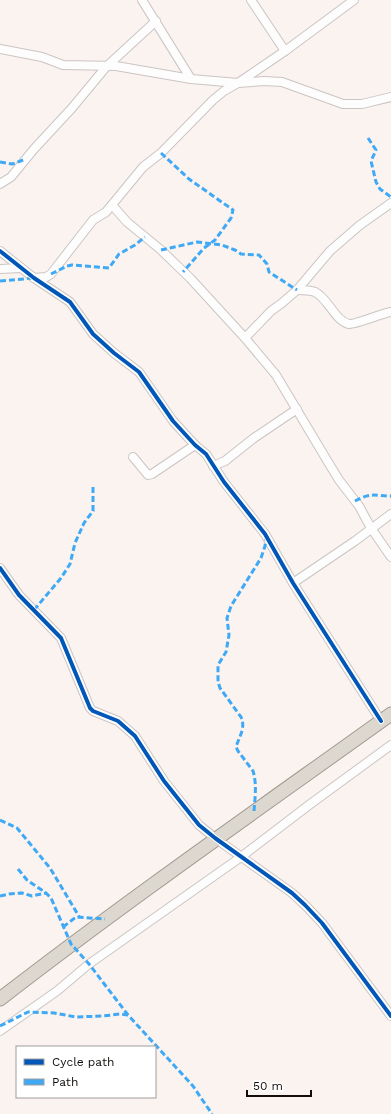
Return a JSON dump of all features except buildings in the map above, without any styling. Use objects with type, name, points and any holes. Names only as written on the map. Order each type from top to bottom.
[{"type":"highway","points":[[0,999],[71,944],[215,838],[386,717]]},
{"type":"street","points":[[142,0],[191,79]]},
{"type":"street","points":[[251,0],[285,51]]},
{"type":"street","points":[[34,278],[46,277],[51,274],[93,220],[106,212],[149,161],[161,152],[213,100],[224,91],[285,51],[354,0]]},
{"type":"street","points":[[0,184],[11,177],[34,149],[72,108],[106,66],[156,21]]},
{"type":"street","points":[[0,48],[42,57],[64,65],[116,66],[191,79],[238,83],[264,80],[282,82],[343,104],[362,104],[391,97]]},
{"type":"street","points":[[245,338],[271,311],[282,304],[297,290],[330,251],[360,225],[391,203]]},
{"type":"street","points":[[112,205],[127,222],[161,250],[190,278],[245,338],[276,375],[339,480],[359,506],[371,528],[391,557]]},
{"type":"street","points":[[0,251],[34,278],[70,302],[93,334],[138,372],[173,421],[195,445],[206,454],[230,490],[266,534],[293,583],[386,717]]},
{"type":"street","points":[[0,269],[21,268]]},
{"type":"street","points":[[297,290],[315,292],[330,306],[338,317],[349,324],[355,324],[391,312]]},
{"type":"street","points":[[213,466],[225,461],[254,438],[297,409]]},
{"type":"street","points":[[133,457],[148,475],[152,474],[195,445]]},
{"type":"street","points":[[293,583],[355,541],[391,514]]},
{"type":"street","points":[[0,568],[20,595],[61,638],[90,708],[93,711],[118,721],[135,736],[164,781],[194,820],[215,838],[292,893],[305,905],[322,923],[391,1016]]},
{"type":"street","points":[[0,1031],[57,991],[89,964],[241,857],[309,804],[391,744]]},
{"type":"marked path","points":[[368,138],[376,150],[371,161],[376,182],[380,189],[391,197]]},
{"type":"marked path","points":[[161,153],[189,179],[233,210],[231,218],[215,240],[204,248],[183,272]]},
{"type":"marked path","points":[[0,162],[12,164],[26,159]]},
{"type":"marked path","points":[[51,274],[72,265],[109,268],[119,254],[135,245],[145,237]]},
{"type":"marked path","points":[[161,250],[197,242],[222,245],[241,254],[259,255],[267,264],[269,272],[297,290]]},
{"type":"marked path","points":[[0,281],[34,278]]},
{"type":"marked path","points":[[34,610],[61,578],[70,564],[75,543],[84,523],[93,511],[93,486]]},
{"type":"marked path","points":[[355,501],[369,495],[391,496]]},
{"type":"marked path","points":[[254,811],[255,786],[253,771],[236,747],[243,725],[241,717],[220,688],[218,682],[218,665],[226,652],[229,635],[227,618],[231,606],[261,558],[266,538]]},
{"type":"marked path","points":[[0,820],[17,828],[50,868],[80,918]]},
{"type":"marked path","points":[[18,869],[27,880],[51,898],[71,944],[89,964],[128,1015],[193,1086],[212,1114]]},
{"type":"marked path","points":[[0,896],[22,893],[32,896],[46,893]]},
{"type":"marked path","points":[[63,927],[76,917],[105,919]]},
{"type":"marked path","points":[[0,1026],[28,1012],[54,1013],[76,1017],[120,1014],[128,1015]]},
{"type":"cycle path","points":[[0,251],[34,278],[70,302],[93,334],[114,353],[139,372],[173,421],[195,445],[206,454],[224,482],[265,534],[293,583],[381,721]]},
{"type":"cycle path","points":[[0,568],[19,595],[61,638],[90,708],[93,711],[118,721],[135,736],[164,781],[199,825],[292,893],[305,905],[322,923],[391,1016]]}]
